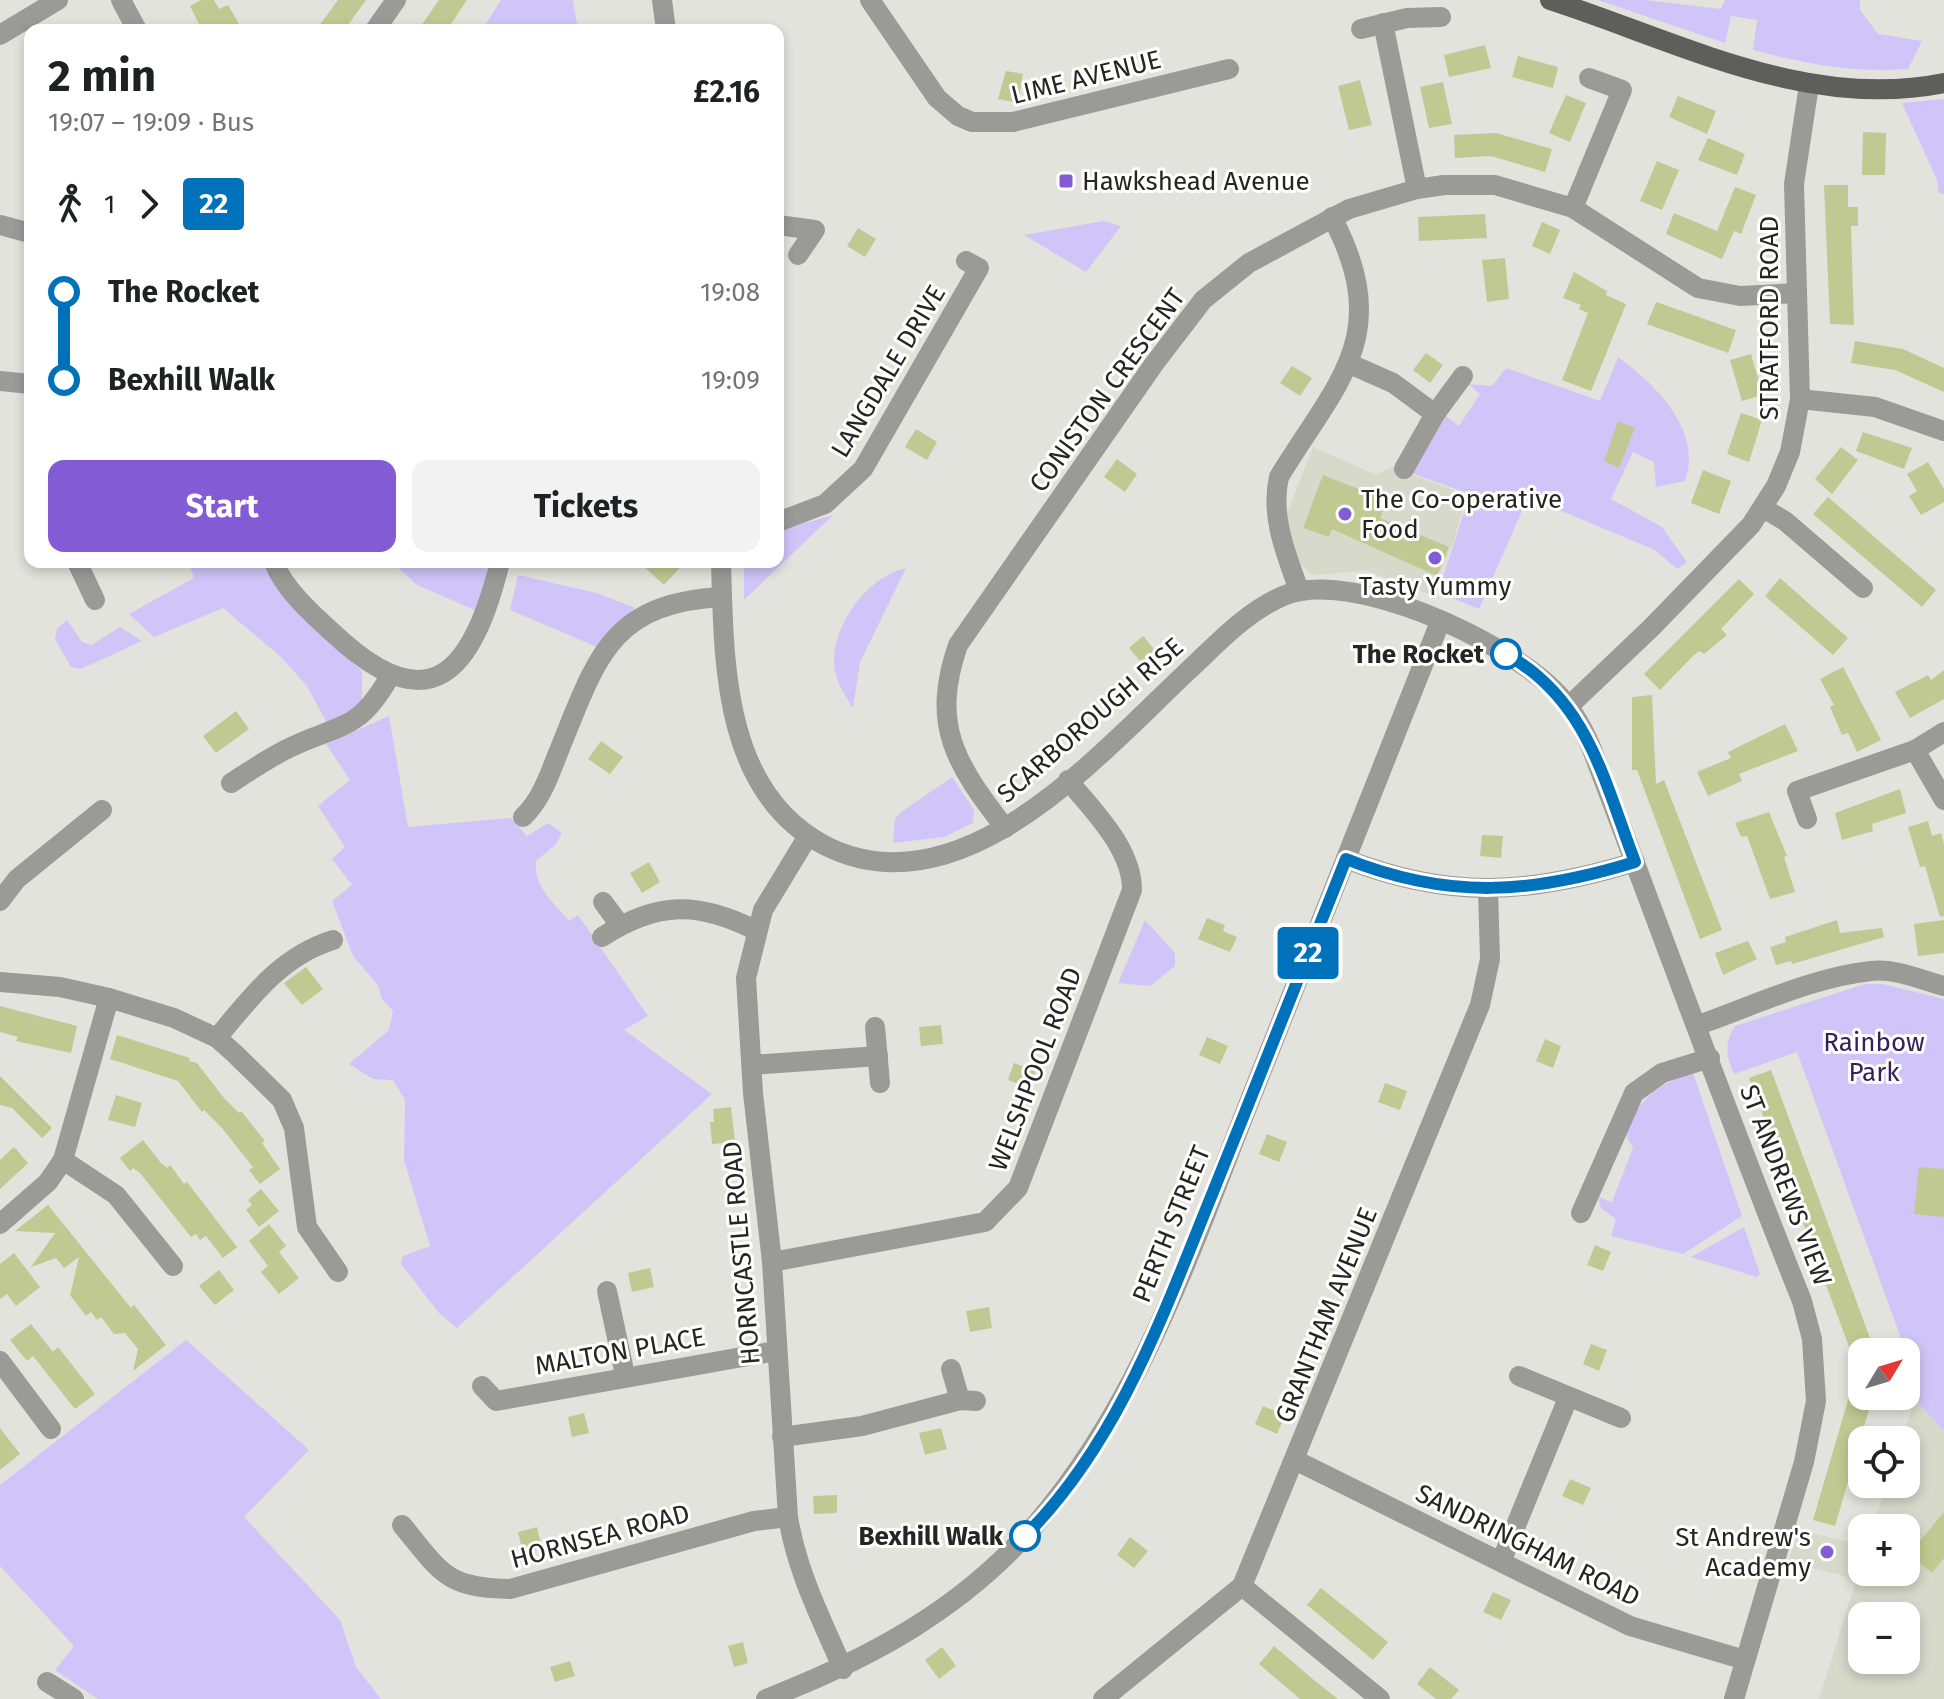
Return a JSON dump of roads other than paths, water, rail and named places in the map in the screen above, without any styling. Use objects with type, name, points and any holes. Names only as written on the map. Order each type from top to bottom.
[{"type":"main road","points":[[1550,0],[1726,61],[1809,85],[1900,89],[1944,83]]},
{"type":"street","points":[[0,35],[58,0]]},
{"type":"street","points":[[121,0],[134,24]]},
{"type":"street","points":[[379,24],[396,0]]},
{"type":"street","points":[[662,0],[665,24]]},
{"type":"street","name":"LIME AVENUE","points":[[870,0],[937,98],[972,122],[1013,122],[1229,69]]},
{"type":"street","points":[[1361,29],[1383,23],[1441,17]]},
{"type":"street","points":[[1383,23],[1417,189]]},
{"type":"street","points":[[1573,208],[1622,90],[1589,78]]},
{"type":"street","name":"STRATFORD ROAD","points":[[1569,706],[1710,568],[1763,508],[1790,452],[1800,399],[1794,184],[1809,85]]},
{"type":"street","name":"CONISTON CRESCENT","points":[[1005,828],[961,766],[951,740],[945,692],[958,645],[1154,364],[1203,300],[1237,271],[1332,217],[1375,199],[1444,185],[1495,185],[1573,208],[1698,288],[1740,296],[1797,293]]},
{"type":"street","points":[[1299,590],[1279,529],[1276,491],[1279,477],[1350,364],[1358,330],[1357,301],[1342,237],[1332,217]]},
{"type":"street","points":[[0,225],[24,231]]},
{"type":"street","points":[[784,226],[815,230],[798,255]]},
{"type":"street","name":"LANGDALE DRIVE","points":[[784,520],[825,504],[863,469],[979,268],[966,261]]},
{"type":"street","points":[[1350,364],[1393,383],[1435,414]]},
{"type":"street","points":[[1404,469],[1435,414],[1463,376]]},
{"type":"street","points":[[0,381],[24,383]]},
{"type":"street","points":[[1800,399],[1875,407],[1944,431]]},
{"type":"street","points":[[1763,508],[1785,521],[1863,588]]},
{"type":"street","points":[[80,568],[95,600]]},
{"type":"street","points":[[277,568],[285,583],[362,661],[390,676],[435,677],[463,657],[484,621],[498,568]]},
{"type":"street","name":"SCARBOROUGH RISE","points":[[721,568],[729,697],[746,753],[779,809],[808,836],[837,851],[864,858],[919,860],[958,852],[1005,828],[1068,780],[1234,629],[1265,606],[1299,590],[1332,588],[1377,597],[1440,622],[1517,660],[1569,706]]},
{"type":"street","points":[[523,817],[540,796],[594,666],[607,646],[651,612],[690,598],[722,597]]},
{"type":"street","name":"PERTH STREET","points":[[766,1699],[843,1669],[914,1629],[1002,1559],[1079,1472],[1103,1434],[1161,1319],[1440,622]]},
{"type":"street","points":[[231,783],[289,748],[360,717],[369,710],[390,676]]},
{"type":"street","name":"ST ANDREWS VIEW","points":[[1569,706],[1591,747],[1673,971],[1698,1025],[1802,1301],[1812,1339],[1817,1381],[1804,1462],[1734,1699]]},
{"type":"street","points":[[1807,819],[1797,791],[1915,750],[1944,732]]},
{"type":"street","points":[[1915,750],[1944,800]]},
{"type":"street","name":"WELSHPOOL ROAD","points":[[772,1262],[985,1222],[1018,1188],[1132,890],[1127,860],[1068,780]]},
{"type":"street","points":[[0,901],[17,879],[102,810]]},
{"type":"street","name":"HORNCASTLE ROAD","points":[[808,836],[763,910],[746,978],[772,1262],[788,1517],[794,1554],[806,1588],[843,1669]]},
{"type":"street","points":[[1346,859],[1414,882],[1488,890],[1540,887],[1635,862]]},
{"type":"street","name":"GRANTHAM AVENUE","points":[[1103,1699],[1242,1586],[1480,1005],[1490,959],[1488,890]]},
{"type":"street","points":[[603,902],[611,931],[652,911],[680,907],[716,913],[757,931]]},
{"type":"street","points":[[217,1038],[266,980],[311,947],[333,940]]},
{"type":"street","points":[[1698,1025],[1818,984],[1871,971],[1887,971],[1944,986]]},
{"type":"street","points":[[0,982],[60,987],[109,998],[174,1018],[217,1038],[282,1100],[294,1128],[307,1227],[338,1272]]},
{"type":"street","points":[[0,1224],[48,1182],[63,1160],[109,998]]},
{"type":"street","points":[[875,1027],[880,1083]]},
{"type":"street","points":[[752,1065],[878,1056]]},
{"type":"street","points":[[1581,1213],[1634,1093],[1662,1073],[1710,1058]]},
{"type":"street","points":[[63,1160],[116,1195],[173,1266]]},
{"type":"street","points":[[607,1291],[625,1375]]},
{"type":"street","points":[[593,1325],[613,1320]]},
{"type":"street","name":"MALTON PLACE","points":[[482,1386],[496,1401],[625,1375],[776,1351]]},
{"type":"street","points":[[0,1361],[51,1429]]},
{"type":"street","points":[[782,1437],[862,1426],[968,1401],[951,1369]]},
{"type":"street","points":[[1519,1376],[1621,1418]]},
{"type":"street","points":[[1501,1562],[1568,1398]]},
{"type":"street","name":"SANDRINGHAM ROAD","points":[[1295,1460],[1630,1626],[1745,1660]]},
{"type":"street","name":"HORNSEA ROAD","points":[[402,1525],[439,1570],[454,1581],[474,1588],[510,1589],[754,1521],[788,1517]]},
{"type":"street","points":[[1242,1586],[1380,1699]]},
{"type":"street","points":[[47,1682],[74,1699]]},
{"type":"place","name":"Hawkshead Avenue","points":[[1066,181]]},
{"type":"place","name":"The Co-operative Food","points":[[1345,514]]},
{"type":"place","name":"Tasty Yummy","points":[[1435,558]]},
{"type":"place","name":"The Rocket","points":[[1506,654]]},
{"type":"place","name":"Bexhill Walk","points":[[1025,1536]]},
{"type":"place","name":"St Andrew's Academy","points":[[1827,1552]]},
{"type":"park label","name":"Rainbow Park","points":[[1874,1057]]}]
